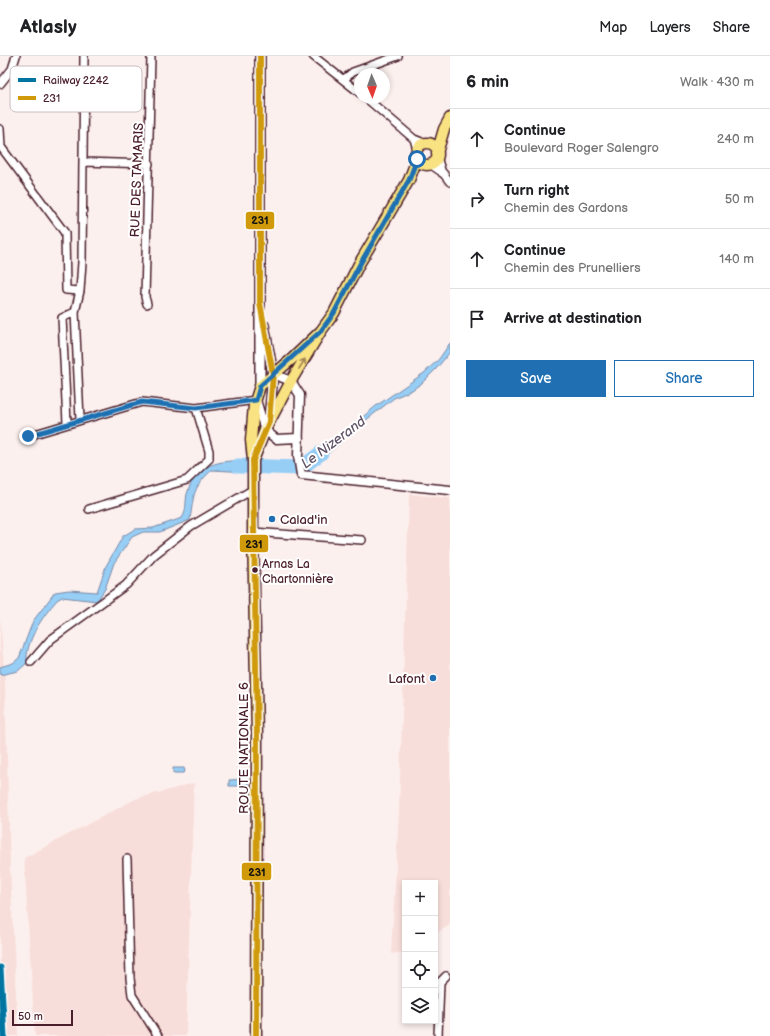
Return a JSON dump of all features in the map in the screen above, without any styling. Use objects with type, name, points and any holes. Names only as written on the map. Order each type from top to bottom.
[{"type":"main road","name":"ROUTE NATIONALE 6","points":[[256,1036],[257,736],[252,490],[253,460],[251,440],[256,400],[260,386],[260,56]]},
{"type":"main road","points":[[267,426],[291,381],[321,331],[334,313],[360,264],[425,152],[444,129],[450,118]]},
{"type":"main road","name":"ROUTE NATIONALE 6","points":[[253,460],[267,426],[273,374],[260,303]]},
{"type":"main road","points":[[260,386],[292,359],[321,331]]},
{"type":"street","points":[[13,66],[16,56]]},
{"type":"street","name":"RUE DES TAMARIS","points":[[147,304],[145,297],[151,56]]},
{"type":"street","points":[[313,56],[354,88]]},
{"type":"street","points":[[344,79],[353,72],[398,56]]},
{"type":"street","points":[[0,84],[10,72]]},
{"type":"street","points":[[373,104],[425,152],[450,182]]},
{"type":"street","points":[[80,419],[76,312],[80,291],[84,112]]},
{"type":"street","points":[[0,129],[1,147],[65,233],[66,290],[80,291]]},
{"type":"street","points":[[84,162],[149,164]]},
{"type":"street","points":[[67,423],[62,318],[76,312]]},
{"type":"street","points":[[273,374],[291,381],[300,395],[298,456],[301,475],[450,490]]},
{"type":"street","points":[[28,436],[80,419],[142,402],[196,408],[256,400],[267,426],[276,438],[299,438]]},
{"type":"street","points":[[89,509],[187,480],[209,459],[209,451],[196,408]]},
{"type":"street","points":[[31,662],[50,640],[126,585],[154,555],[191,526],[252,490]]},
{"type":"street","points":[[253,532],[362,540]]},
{"type":"street","points":[[127,859],[130,978],[132,995],[158,1036]]},
{"type":"street","points":[[438,1036],[440,982],[446,976]]},
{"type":"shaded area","points":[[409,494],[450,498],[450,925],[438,932],[438,880],[402,880],[402,952],[391,954],[399,809]]},
{"type":"shaded area","points":[[0,616],[5,683],[10,865],[18,1036],[0,1036]]},
{"type":"shaded area","points":[[194,783],[186,1036],[35,1036],[24,858],[135,799]]},
{"type":"water","points":[[450,343],[450,352],[422,383],[412,390],[394,398],[341,440],[340,443],[312,467],[305,469],[305,462],[308,462],[376,406],[424,373],[439,359]]},
{"type":"water","points":[[248,460],[248,472],[212,470],[205,476],[195,492],[190,520],[160,532],[143,532],[132,537],[114,563],[105,589],[97,601],[62,597],[57,600],[36,629],[29,646],[27,663],[18,671],[0,675],[0,667],[13,663],[19,658],[33,621],[55,592],[69,590],[97,592],[106,566],[123,536],[135,529],[153,528],[182,518],[191,483],[196,475],[203,469],[210,465],[228,461]]},
{"type":"water","points":[[267,462],[283,464],[293,463],[294,474],[267,471]]},
{"type":"water","points":[[173,768],[184,768],[185,771],[183,773],[173,773]]},
{"type":"water","points":[[248,779],[248,786],[229,786],[229,780]]},
{"type":"waterway","name":"Le Nizerand","points":[[238,466],[301,468],[321,453]]},
{"type":"rail line","name":"2242","points":[[0,968],[4,1036]]},
{"type":"transit line","name":"231","points":[[256,1036],[257,736],[253,460],[269,422],[273,374],[260,303],[260,56]]},
{"type":"place","name":"Calad'in","points":[[272,519]]},
{"type":"place","name":"Arnas La Chartonnière","points":[[255,570]]},
{"type":"place","name":"Lafont","points":[[433,678]]},
{"type":"route","points":[[28,436],[80,419],[142,402],[196,408],[256,400],[260,386],[292,359],[321,331],[334,313],[360,264],[409,180],[417,159]]}]
